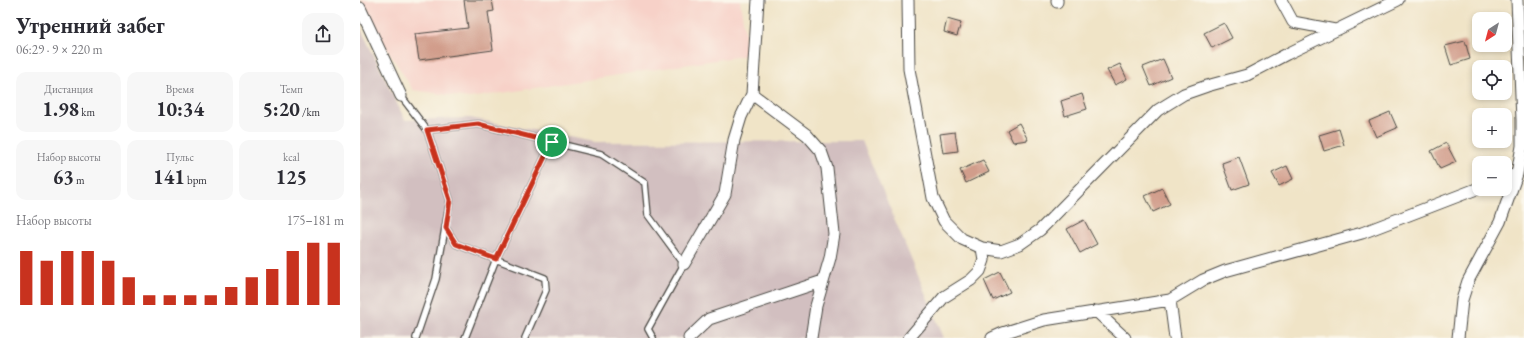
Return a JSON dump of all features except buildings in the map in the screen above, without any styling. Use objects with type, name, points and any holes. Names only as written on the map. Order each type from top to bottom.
[{"type":"street","points":[[684,264],[725,194],[734,140],[741,117],[752,94],[758,0]]},
{"type":"street","points":[[908,0],[909,69],[933,198],[944,221],[962,239],[982,248],[1001,251],[1020,244],[1040,230],[1158,110],[1184,94],[1207,86],[1232,81],[1247,75],[1398,0]]},
{"type":"street","points":[[1281,0],[1293,22],[1335,30]]},
{"type":"street","points":[[1458,338],[1462,300],[1468,281],[1500,222],[1517,174],[1522,146],[1517,0]]},
{"type":"street","points":[[360,8],[401,96]]},
{"type":"street","points":[[752,94],[807,135],[821,151],[827,168],[834,234],[830,258],[816,306],[811,338]]},
{"type":"street","points":[[1512,176],[1517,174]]},
{"type":"street","points":[[992,338],[1044,320],[1170,300],[1203,280],[1224,271],[1362,233],[1472,191]]},
{"type":"street","points":[[909,338],[944,297],[971,280],[980,271],[984,260],[982,248]]},
{"type":"street","points":[[689,338],[709,319],[823,281]]},
{"type":"street","points":[[1170,300],[1174,338]]},
{"type":"street","points":[[1096,311],[1124,338]]},
{"type":"lane","points":[[401,96],[427,130],[450,200],[436,279],[416,338]]},
{"type":"lane","points":[[427,130],[478,124],[601,154],[645,183],[648,215],[684,264],[648,329],[652,338]]},
{"type":"lane","points":[[465,338],[496,259],[552,142]]},
{"type":"lane","points":[[446,228],[456,244],[544,278],[546,290],[525,338]]},
{"type":"shaded area","points":[[361,0],[740,0],[748,55],[469,98],[413,90],[364,12]]},
{"type":"shaded area","points":[[360,27],[405,120],[470,118],[595,142],[862,141],[944,338],[360,338]]},
{"type":"route","points":[[478,124],[552,142],[496,259],[456,244],[446,228],[450,200],[427,130],[478,124]]}]
